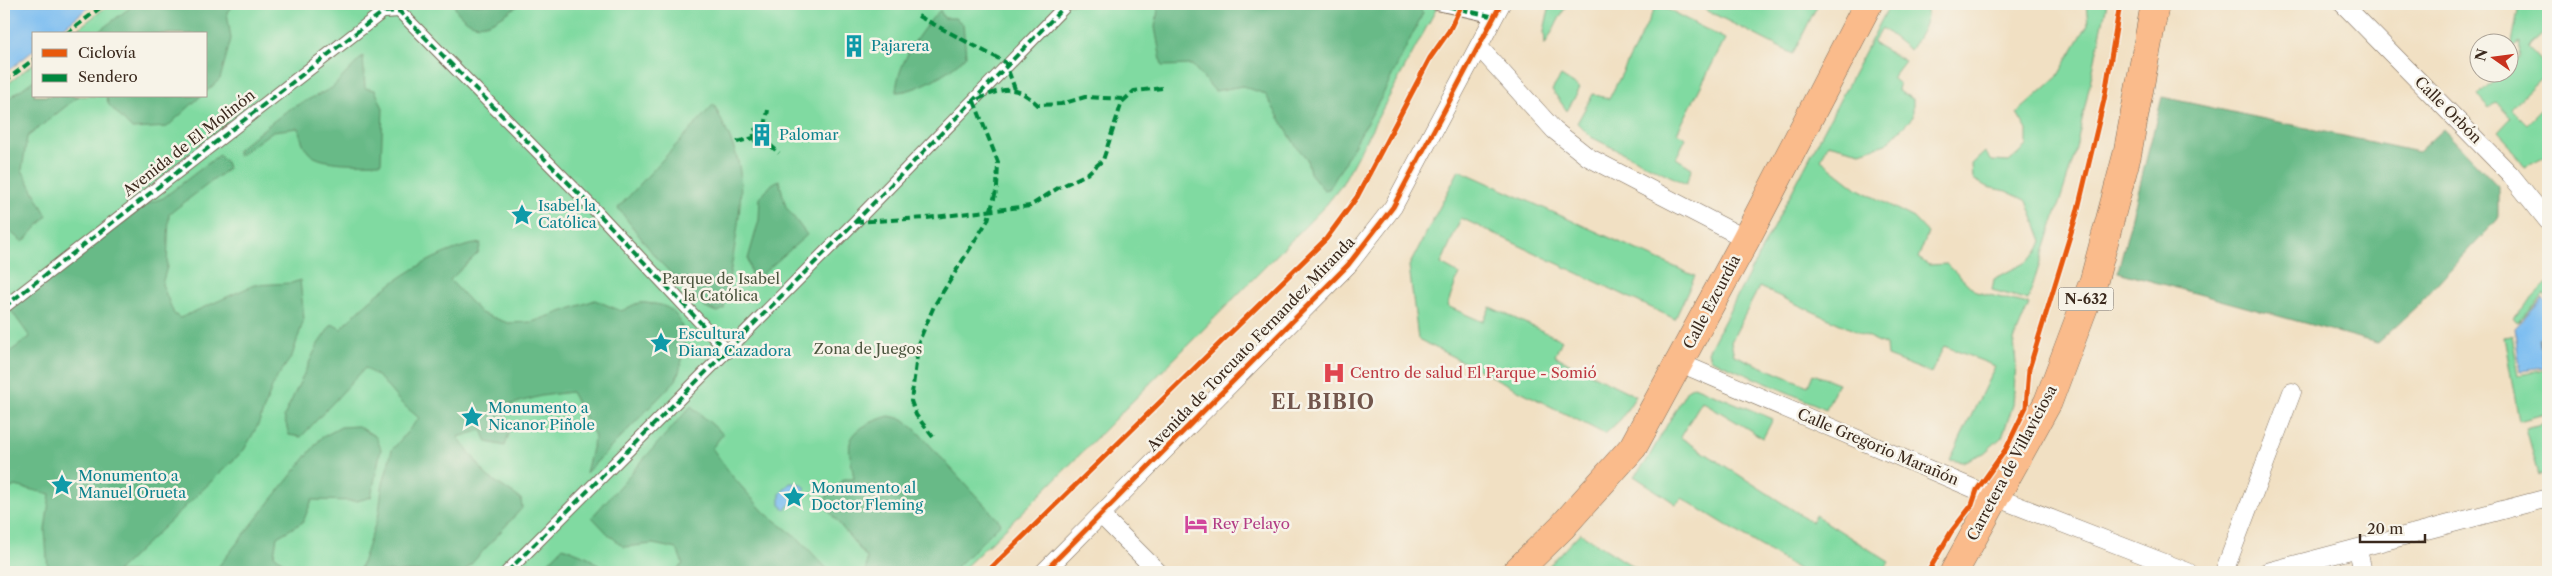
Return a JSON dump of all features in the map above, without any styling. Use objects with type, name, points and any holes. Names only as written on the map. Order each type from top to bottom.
[{"type":"main road","name":"Calle Ezcurdia","points":[[1516,572],[1562,527],[1633,447],[1746,239],[1868,4]]},
{"type":"main road","name":"Carretera de Villaviciosa","points":[[1954,572],[2048,402],[2094,280],[2127,155],[2155,4]]},
{"type":"street","points":[[507,572],[728,352],[1067,4]]},
{"type":"street","points":[[1437,4],[1498,10]]},
{"type":"street","name":"Calle Orbón","points":[[2343,4],[2510,174],[2548,221]]},
{"type":"street","points":[[389,8],[399,11],[597,212],[728,352]]},
{"type":"street","name":"Avenida de El Molinón","points":[[4,307],[389,8]]},
{"type":"street","name":"Avenida de Torcuato Fernandez Miranda","points":[[1044,572],[1348,265],[1393,207],[1498,10]]},
{"type":"street","points":[[1479,47],[1554,130],[1588,157],[1746,239]]},
{"type":"street","name":"Calle Gregorio Marañón","points":[[1680,363],[1995,498],[2188,572]]},
{"type":"street","points":[[2224,572],[2292,392]]},
{"type":"street","points":[[2267,572],[2358,550],[2548,498]]},
{"type":"street","points":[[1101,515],[1158,572]]},
{"type":"street","points":[[2358,550],[2363,572]]},
{"type":"green space","name":"Parque de Isabel la Católica","points":[[110,4],[1439,4],[1341,186],[1326,205],[1036,499],[960,572],[4,572],[4,87],[32,65],[32,98],[208,98],[208,32],[74,32]]},
{"type":"green space","points":[[135,4],[234,4],[227,12],[231,39],[220,79],[208,90],[208,32],[98,32]]},
{"type":"green space","points":[[454,4],[521,4],[494,21],[479,25],[465,19],[458,13]]},
{"type":"green space","points":[[1159,4],[1417,4],[1423,13],[1381,98],[1329,189],[1324,190],[1310,173],[1307,159],[1296,146],[1265,94],[1242,86],[1215,91],[1192,65],[1162,66],[1155,27]]},
{"type":"green space","points":[[1550,4],[1567,4],[1545,45],[1544,31]]},
{"type":"green space","points":[[1657,4],[1725,39],[1677,133],[1686,138],[1676,158],[1692,168],[1686,184],[1591,137],[1577,123],[1593,94],[1609,99]]},
{"type":"green space","points":[[1694,4],[1818,4],[1793,54]]},
{"type":"green space","points":[[1890,4],[1926,4],[1926,22],[1910,50],[1882,28],[1873,43],[1905,61],[1892,78],[1899,84],[1898,91],[1913,99],[1913,117],[1886,144],[1860,152],[1828,144],[1821,160],[1858,189],[1914,218],[1928,233],[1918,258],[1929,265],[1947,264],[1976,292],[2029,304],[2014,340],[2016,364],[2013,405],[2002,437],[1984,453],[1962,462],[1950,460],[1995,366],[1944,346],[1931,373],[1887,356],[1886,345],[1759,287],[1731,342],[1734,355],[1808,386],[1813,374],[1838,383],[1826,409],[1710,359],[1708,352]]},
{"type":"green space","points":[[2086,4],[2107,4],[2074,157],[2028,300],[1992,290],[1994,279],[2026,262],[2037,253],[2042,241],[2027,201],[2006,191],[1987,187],[1973,179],[1972,164],[1985,152],[1992,161],[2009,162],[2027,146],[2027,130],[2017,113],[2057,77],[2088,24]]},
{"type":"green space","points":[[2519,4],[2548,4],[2548,29],[2528,48],[2548,69],[2548,72],[2511,108],[2527,124],[2548,103],[2548,155],[2525,167],[2511,146],[2498,132],[2511,118],[2496,102],[2489,108],[2478,96],[2493,82],[2520,82],[2520,32],[2514,32]]},
{"type":"green space","points":[[940,10],[944,18],[955,18],[963,24],[966,56],[933,80],[914,88],[896,92],[901,69],[911,48],[925,27]]},
{"type":"green space","points":[[363,56],[365,88],[375,90],[383,108],[381,163],[343,163],[315,157],[305,147],[298,128],[273,131],[238,156],[238,149],[289,109],[332,88]]},
{"type":"green space","points":[[1561,76],[1580,88],[1567,111],[1552,90]]},
{"type":"green space","points":[[32,81],[32,98],[76,98],[27,137],[22,170],[47,216],[23,242],[4,227],[4,102]]},
{"type":"green space","points":[[2162,97],[2418,152],[2443,129],[2498,186],[2498,219],[2418,305],[2377,343],[2118,272]]},
{"type":"green space","points":[[107,98],[199,98],[167,127],[132,129],[109,105]]},
{"type":"green space","points":[[714,104],[736,154],[741,188],[736,240],[724,309],[718,312],[705,308],[657,259],[618,208]]},
{"type":"green space","points":[[219,155],[226,162],[228,169],[169,214],[167,267],[162,284],[174,314],[180,318],[254,285],[292,283],[300,280],[304,319],[292,356],[274,382],[258,425],[244,450],[117,572],[48,572],[45,530],[50,494],[15,486],[4,492],[4,356],[30,337],[10,309],[149,203],[163,198]]},
{"type":"green space","points":[[1459,170],[1695,276],[1675,319],[1461,218],[1441,264],[1459,274],[1447,306],[1483,322],[1490,307],[1562,340],[1555,356],[1636,396],[1621,419],[1605,434],[1418,339],[1409,266]]},
{"type":"green space","points":[[779,180],[786,207],[807,235],[760,276],[751,275],[748,259],[759,220],[760,198],[772,184]]},
{"type":"green space","points":[[481,243],[478,253],[450,280],[481,313],[508,323],[532,322],[595,300],[621,311],[634,304],[641,303],[667,307],[675,314],[683,334],[684,346],[676,380],[586,473],[595,436],[571,392],[541,396],[502,407],[510,430],[505,446],[487,442],[482,430],[458,437],[487,476],[521,499],[522,508],[464,572],[359,572],[379,513],[382,488],[392,450],[419,418],[400,402],[380,378],[365,368],[301,437],[289,435],[284,416],[318,344],[332,324],[341,329],[369,301],[424,263],[462,247]]},
{"type":"green space","points":[[2548,282],[2548,299],[2544,295],[2517,323],[2513,318]]},
{"type":"green space","points":[[2548,332],[2548,413],[2519,421],[2504,337],[2512,336],[2519,375],[2545,370],[2541,339]]},
{"type":"green space","points":[[1694,386],[1773,419],[1763,438],[1702,401],[1680,437],[1812,522],[1815,515],[1889,562],[1882,572],[1803,572],[1682,498],[1676,504],[1634,476],[1646,462],[1687,390]]},
{"type":"green space","points":[[691,406],[723,434],[712,448],[733,477],[765,513],[798,538],[830,572],[673,572],[683,564],[677,549],[653,544],[624,547],[592,517]]},
{"type":"green space","points":[[889,416],[903,419],[916,430],[1001,523],[952,572],[866,572],[867,558],[824,505],[828,493],[844,479],[854,479],[850,451],[852,437],[866,425]]},
{"type":"green space","points":[[2548,422],[2548,472],[2539,475],[2526,428]]},
{"type":"green space","points":[[358,426],[376,437],[381,449],[371,497],[357,501],[312,500],[303,522],[277,537],[274,555],[296,572],[214,572],[321,438],[341,427]]},
{"type":"green space","points":[[1580,533],[1642,572],[1543,572]]},
{"type":"green space","points":[[563,547],[588,557],[607,572],[539,572]]},
{"type":"water","points":[[4,4],[93,4],[58,32],[32,32],[32,52],[4,74]]},
{"type":"water","points":[[2543,298],[2548,303],[2548,331],[2540,339],[2544,368],[2521,371],[2514,328]]},
{"type":"water","points":[[790,483],[801,484],[806,488],[785,509],[780,505],[780,494]]},
{"type":"marked path","points":[[69,32],[105,4]]},
{"type":"marked path","points":[[4,307],[393,4]]},
{"type":"marked path","points":[[507,572],[855,222],[1067,4]]},
{"type":"marked path","points":[[1437,4],[1495,17]]},
{"type":"marked path","points":[[385,12],[399,11],[597,212],[728,352]]},
{"type":"marked path","points":[[918,16],[1005,62],[1015,89]]},
{"type":"marked path","points":[[4,82],[32,61]]},
{"type":"marked path","points":[[855,222],[926,218],[1030,206],[1058,188],[1087,174],[1103,160],[1122,102],[1134,91],[1163,88]]},
{"type":"marked path","points":[[933,437],[916,415],[911,401],[919,341],[934,306],[988,220],[997,188],[998,162],[974,101],[992,93],[1007,90],[1022,93],[1038,105],[1061,104],[1085,97],[1125,99]]},
{"type":"marked path","points":[[765,127],[768,110]]},
{"type":"marked path","points":[[768,143],[771,136],[770,130],[761,126],[753,131],[755,141],[762,145],[768,143],[779,153]]},
{"type":"marked path","points":[[737,142],[753,138]]},
{"type":"cycle path","points":[[987,572],[1326,239],[1357,197],[1430,58],[1449,31],[1462,4]]},
{"type":"cycle path","points":[[1044,572],[1348,265],[1393,207],[1501,4]]},
{"type":"cycle path","points":[[1928,572],[1951,532],[1972,505],[1977,490],[2006,449],[2026,407],[2029,369],[2077,213],[2104,100],[2120,4]]},
{"type":"place","name":"Pajarera","points":[[854,46]]},
{"type":"place","name":"Palomar","points":[[762,135]]},
{"type":"place","name":"Isabel la Católica","points":[[522,215]]},
{"type":"place","name":"Escultura Diana Cazadora","points":[[661,343]]},
{"type":"place","name":"Centro de salud El Parque - Somió","points":[[1334,373]]},
{"type":"place","name":"Monumento a Nicanor Piñole","points":[[472,417]]},
{"type":"place","name":"Monumento a Manuel Orueta","points":[[62,485]]},
{"type":"place","name":"Monumento al Doctor Fleming","points":[[794,497]]},
{"type":"place","name":"Rey Pelayo","points":[[1196,524]]},
{"type":"district","name":"EL BIBIO","points":[[1323,402]]},
{"type":"park label","name":"Zona de Juegos","points":[[868,349]]}]
